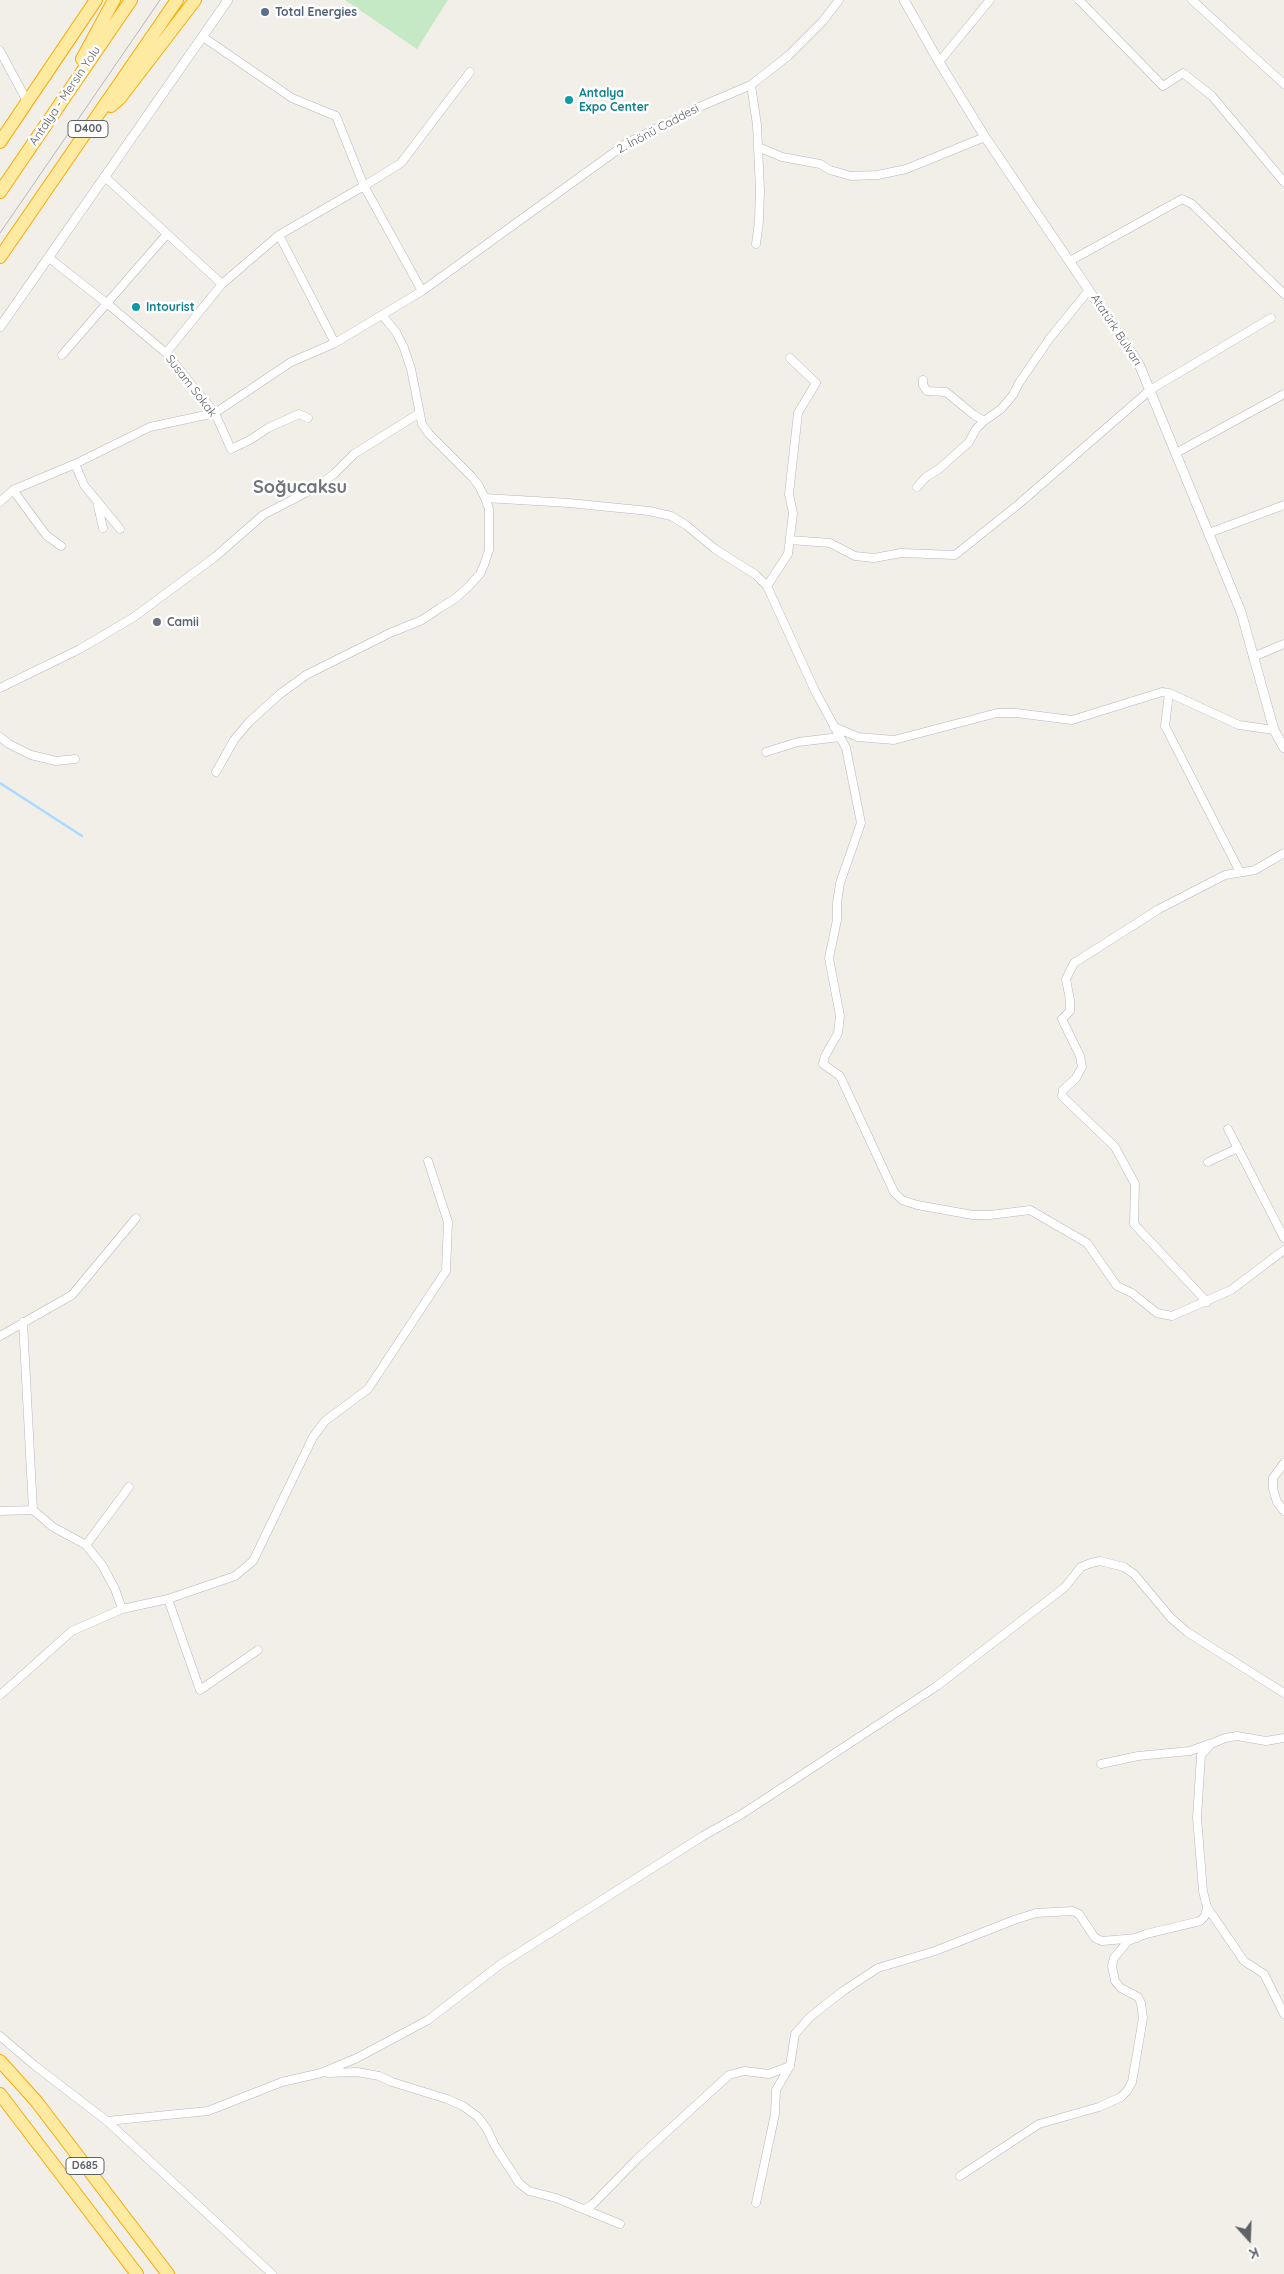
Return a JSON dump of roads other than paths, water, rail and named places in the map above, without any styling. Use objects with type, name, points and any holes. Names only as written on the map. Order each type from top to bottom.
[{"type":"highway","points":[[0,142],[96,0]]},
{"type":"highway","points":[[58,107],[114,0]]},
{"type":"highway","name":"Antalya - Mersin Yolu","points":[[0,192],[131,0]]},
{"type":"highway","name":"D400","points":[[0,257],[177,0]]},
{"type":"highway","points":[[89,127],[120,98],[195,0]]},
{"type":"highway","name":"D685","points":[[0,2061],[36,2101],[168,2274]]},
{"type":"highway","name":"D685","points":[[0,2094],[137,2274]]},
{"type":"street","points":[[0,327],[228,0]]},
{"type":"street","name":"2. İnönü Caddesi","points":[[215,413],[291,362],[335,343],[422,291],[627,143],[699,107],[751,85],[788,56],[823,21],[840,0]]},
{"type":"street","name":"Atatürk Bulvarı","points":[[904,0],[985,137],[1139,364],[1241,612],[1274,730],[1284,748]]},
{"type":"street","points":[[939,62],[990,0]]},
{"type":"street","points":[[1080,0],[1163,86],[1183,73],[1212,96],[1284,182]]},
{"type":"street","points":[[1192,0],[1284,84]]},
{"type":"street","points":[[203,37],[292,98],[336,116],[364,186],[422,291]]},
{"type":"street","points":[[0,51],[27,101]]},
{"type":"street","points":[[166,353],[222,284],[279,235],[401,163],[470,72]]},
{"type":"street","points":[[751,85],[758,147],[759,213],[756,244]]},
{"type":"street","points":[[758,147],[782,157],[820,164],[830,170],[850,176],[878,175],[906,168],[985,137]]},
{"type":"street","points":[[105,177],[222,284]]},
{"type":"street","points":[[1070,261],[1182,199],[1192,204],[1284,294]]},
{"type":"street","points":[[62,355],[167,234]]},
{"type":"street","points":[[279,235],[335,343]]},
{"type":"street","name":"Susam Sokak","points":[[49,258],[107,303],[166,353],[215,413],[231,449],[278,423],[299,414],[308,418]]},
{"type":"street","points":[[917,487],[926,477],[939,470],[969,442],[984,421],[1001,409],[1013,395],[1019,383],[1050,338],[1089,290]]},
{"type":"street","points":[[216,772],[234,740],[249,722],[280,694],[306,676],[422,620],[456,598],[480,574],[489,550],[489,508],[485,498],[472,477],[429,434],[422,424],[418,414],[411,369],[404,348],[396,332],[382,315]]},
{"type":"street","points":[[790,540],[830,543],[855,556],[874,558],[901,553],[955,555],[1020,503],[1150,390],[1271,318]]},
{"type":"street","points":[[767,586],[788,554],[793,513],[789,494],[798,413],[816,383],[790,358]]},
{"type":"street","points":[[923,380],[923,385],[927,391],[946,392],[984,421]]},
{"type":"street","points":[[1176,453],[1284,394]]},
{"type":"street","points":[[0,502],[13,490],[75,464],[150,427],[215,413]]},
{"type":"street","points":[[0,688],[80,649],[134,617],[215,557],[263,515],[315,488],[334,474],[354,454],[418,414]]},
{"type":"street","points":[[75,464],[84,485],[120,529]]},
{"type":"street","points":[[13,490],[40,524],[46,535],[54,543],[61,546]]},
{"type":"street","points":[[485,498],[569,503],[671,516],[686,525],[715,549],[756,575],[767,586],[815,691],[846,748],[861,823],[840,883],[836,903],[837,920],[829,958],[840,1016],[838,1033],[825,1056],[823,1064],[840,1076],[894,1192],[902,1200],[917,1205],[973,1215],[990,1216],[1030,1210],[1087,1244],[1116,1286],[1132,1293],[1158,1313],[1172,1316],[1231,1290],[1284,1250]]},
{"type":"street","points":[[96,501],[103,528]]},
{"type":"street","points":[[1208,533],[1284,505]]},
{"type":"street","points":[[1254,657],[1284,644]]},
{"type":"street","points":[[834,727],[858,737],[894,740],[997,713],[1016,713],[1072,720],[1162,692],[1169,693],[1240,725],[1274,730]]},
{"type":"street","points":[[1169,693],[1165,726],[1240,872]]},
{"type":"street","points":[[0,737],[9,744],[31,755],[56,761],[74,759]]},
{"type":"street","points":[[766,752],[798,742],[840,737]]},
{"type":"street","points":[[1207,1302],[1134,1224],[1135,1184],[1115,1147],[1062,1096],[1063,1090],[1076,1078],[1082,1067],[1080,1056],[1062,1019],[1070,1011],[1066,979],[1074,963],[1159,909],[1225,875],[1256,870],[1284,853]]},
{"type":"street","points":[[1228,1129],[1284,1238]]},
{"type":"street","points":[[1208,1162],[1238,1148]]},
{"type":"street","points":[[0,1695],[72,1631],[122,1609],[168,1599],[236,1576],[253,1561],[313,1437],[325,1421],[368,1389],[446,1271],[448,1222],[428,1161]]},
{"type":"street","points":[[0,1336],[72,1295],[136,1218]]},
{"type":"street","points":[[23,1322],[33,1510]]},
{"type":"street","points":[[1284,1463],[1273,1478],[1273,1489],[1277,1502],[1284,1511]]},
{"type":"street","points":[[86,1545],[129,1487]]},
{"type":"street","points":[[0,1511],[33,1510],[53,1527],[86,1545],[102,1565],[115,1589],[122,1609]]},
{"type":"street","points":[[107,2121],[208,2111],[282,2082],[321,2073],[357,2058],[428,2020],[501,1964],[742,1814],[937,1686],[1064,1586],[1081,1567],[1105,1562],[1124,1567],[1134,1574],[1171,1618],[1187,1632],[1284,1693]]},
{"type":"street","points":[[168,1599],[200,1690],[258,1650]]},
{"type":"street","points":[[1101,1764],[1138,1756],[1190,1751],[1225,1738],[1237,1736],[1266,1741],[1284,1738]]},
{"type":"street","points":[[756,2203],[775,2114],[776,2090],[790,2066],[795,2034],[800,2027],[843,1992],[878,1968],[935,1951],[1014,1920],[1049,1911],[1073,1911],[1079,1914],[1095,1938],[1102,1941],[1137,1938],[1194,1924],[1205,1916],[1207,1907],[1202,1881],[1197,1818],[1201,1755],[1211,1744]]},
{"type":"street","points":[[1207,1907],[1244,1961],[1264,1974],[1284,2014]]},
{"type":"street","points":[[960,2176],[1039,2124],[1099,2107],[1120,2097],[1127,2091],[1132,2082],[1143,2018],[1141,2003],[1138,1997],[1121,1988],[1116,1981],[1112,1966],[1122,1947],[1137,1938]]},
{"type":"street","points":[[0,2036],[34,2065],[107,2121],[272,2274]]},
{"type":"street","points":[[585,2209],[593,2204],[702,2097],[729,2075],[744,2071],[769,2074],[790,2066]]},
{"type":"street","points":[[321,2073],[357,2072],[379,2076],[464,2106],[478,2117],[488,2129],[494,2146],[518,2184],[529,2190],[556,2198],[620,2224]]},
{"type":"waterway","points":[[0,783],[82,836]]},
{"type":"tram line","points":[[0,233],[160,0]]},
{"type":"place","name":"Total Energies","points":[[265,12]]},
{"type":"place","name":"Antalya Expo Center","points":[[569,100]]},
{"type":"place","name":"Intourist","points":[[136,307]]},
{"type":"place","name":"Camii","points":[[157,622]]},
{"type":"district","name":"Soğucaksu","points":[[300,488]]}]
